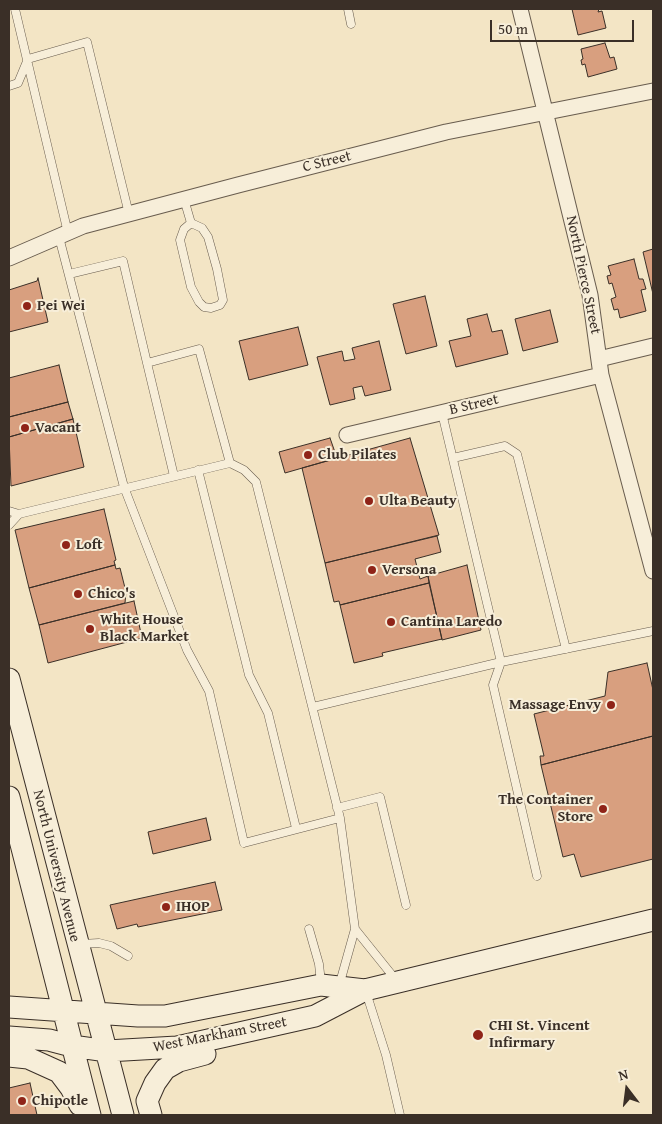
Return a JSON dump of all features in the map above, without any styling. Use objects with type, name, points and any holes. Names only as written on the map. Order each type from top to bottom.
[{"type":"main road","name":"North University Avenue","points":[[9,679],[76,944],[107,1051],[122,1115]]},
{"type":"main road","name":"North University Avenue","points":[[9,797],[90,1115]]},
{"type":"main road","name":"West Markham Street","points":[[9,1037],[49,1040],[72,1046],[107,1051],[177,1047],[315,1016],[365,990],[653,920]]},
{"type":"main road","name":"West Markham Street","points":[[9,1007],[96,1014],[165,1016],[330,986],[365,990]]},
{"type":"main road","points":[[151,1115],[148,1100],[155,1083],[165,1069],[178,1061],[284,1033],[315,1016]]},
{"type":"main road","points":[[9,1056],[28,1058],[59,1072],[71,1088],[85,1115]]},
{"type":"street","name":"North Pierce Street","points":[[520,9],[590,295],[601,375],[653,571]]},
{"type":"street","name":"C Street","points":[[9,258],[83,226],[184,199],[446,132],[653,91]]},
{"type":"street","points":[[599,358],[653,346]]},
{"type":"street","name":"B Street","points":[[348,434],[601,375]]},
{"type":"lane","points":[[15,9],[28,60],[64,235],[69,274],[124,487],[186,650],[209,691],[244,842],[340,818]]},
{"type":"lane","points":[[348,9],[351,24]]},
{"type":"lane","points":[[9,86],[18,83],[28,60],[87,42],[129,214]]},
{"type":"lane","points":[[184,199],[191,223],[202,228],[208,237],[217,268],[223,300],[220,305],[211,308],[204,307],[194,296],[180,240],[184,229],[191,223]]},
{"type":"lane","points":[[69,274],[123,261],[174,476]]},
{"type":"lane","points":[[147,363],[199,349],[230,463]]},
{"type":"lane","points":[[442,413],[502,662],[493,685],[537,876]]},
{"type":"lane","points":[[452,458],[504,446],[517,454],[566,650]]},
{"type":"lane","points":[[9,511],[19,514],[124,487],[230,463],[244,470],[256,482],[340,818],[355,929],[397,982]]},
{"type":"lane","points":[[198,470],[250,675],[268,713],[296,828]]},
{"type":"lane","points":[[9,526],[19,514]]},
{"type":"lane","points":[[313,707],[502,662],[653,631]]},
{"type":"lane","points":[[337,808],[380,797],[406,905]]},
{"type":"lane","points":[[309,929],[319,964],[330,986]]},
{"type":"lane","points":[[330,986],[355,929]]},
{"type":"lane","points":[[76,944],[99,943],[112,946],[128,956]]},
{"type":"lane","points":[[365,990],[386,1055],[400,1115]]},
{"type":"building","points":[[572,9],[599,9],[598,12],[602,11],[606,28],[578,35]]},
{"type":"building","points":[[605,43],[610,58],[614,57],[617,69],[588,77],[585,64],[582,65],[581,49]]},
{"type":"building","points":[[653,249],[653,294],[643,252]]},
{"type":"building","points":[[634,259],[639,279],[643,279],[646,289],[641,290],[646,311],[620,318],[618,309],[614,310],[611,299],[616,297],[612,283],[609,284],[607,276],[611,275],[608,266]]},
{"type":"building","name":"Pei Wei","points":[[38,278],[48,322],[9,332],[9,290],[37,281]]},
{"type":"building","points":[[425,296],[437,346],[406,354],[393,304]]},
{"type":"building","points":[[550,310],[558,342],[523,351],[515,319]]},
{"type":"building","points":[[487,314],[492,332],[502,330],[508,354],[456,367],[449,341],[471,336],[467,319]]},
{"type":"building","points":[[298,327],[308,365],[249,380],[239,341]]},
{"type":"building","points":[[379,341],[391,390],[365,396],[362,386],[353,388],[355,399],[330,405],[317,357],[342,351],[344,361],[355,359],[352,348]]},
{"type":"building","points":[[59,365],[68,402],[9,417],[9,378]]},
{"type":"building","name":"Vacant","points":[[68,402],[73,419],[9,437],[9,417]]},
{"type":"building","points":[[73,419],[84,467],[11,486],[9,437]]},
{"type":"building","name":"Club Pilates","points":[[330,438],[337,458],[285,473],[279,452]]},
{"type":"building","name":"Ulta Beauty","points":[[410,438],[439,535],[325,563],[302,468]]},
{"type":"building","name":"Loft","points":[[104,509],[116,560],[114,561],[115,565],[29,588],[15,530]]},
{"type":"building","name":"Versona","points":[[437,536],[441,552],[415,559],[420,579],[428,576],[429,583],[340,605],[339,601],[334,602],[325,563]]},
{"type":"building","name":"Chico's","points":[[115,565],[116,569],[120,568],[126,592],[125,603],[39,625],[29,588]]},
{"type":"building","points":[[467,565],[481,630],[442,640],[428,576]]},
{"type":"building","name":"Cantina Laredo","points":[[429,583],[442,639],[382,653],[383,656],[354,663],[340,605]]},
{"type":"building","name":"White House Black Market","points":[[134,601],[142,638],[48,663],[39,625]]},
{"type":"building","name":"Massage Envy","points":[[647,663],[653,690],[653,736],[541,765],[540,756],[544,756],[534,714],[605,696],[608,672]]},
{"type":"building","name":"The Container Store","points":[[653,736],[653,859],[581,877],[574,854],[563,857],[541,765]]},
{"type":"building","points":[[206,818],[211,840],[153,854],[148,832]]},
{"type":"building","name":"IHOP","points":[[215,882],[222,910],[138,927],[137,924],[117,929],[110,905]]},
{"type":"building","name":"Chipotle","points":[[30,1083],[37,1115],[9,1115],[9,1088]]},
{"type":"place","name":"Pei Wei","points":[[27,306]]},
{"type":"place","name":"Vacant","points":[[25,428]]},
{"type":"place","name":"Club Pilates","points":[[308,455]]},
{"type":"place","name":"Ulta Beauty","points":[[369,501]]},
{"type":"place","name":"Loft","points":[[66,545]]},
{"type":"place","name":"Versona","points":[[372,570]]},
{"type":"place","name":"Chico's","points":[[78,594]]},
{"type":"place","name":"Cantina Laredo","points":[[391,622]]},
{"type":"place","name":"White House Black Market","points":[[90,629]]},
{"type":"place","name":"Massage Envy","points":[[611,705]]},
{"type":"place","name":"The Container Store","points":[[603,809]]},
{"type":"place","name":"IHOP","points":[[166,907]]},
{"type":"place","name":"CHI St. Vincent Infirmary","points":[[478,1035]]},
{"type":"place","name":"Chipotle","points":[[22,1101]]}]
